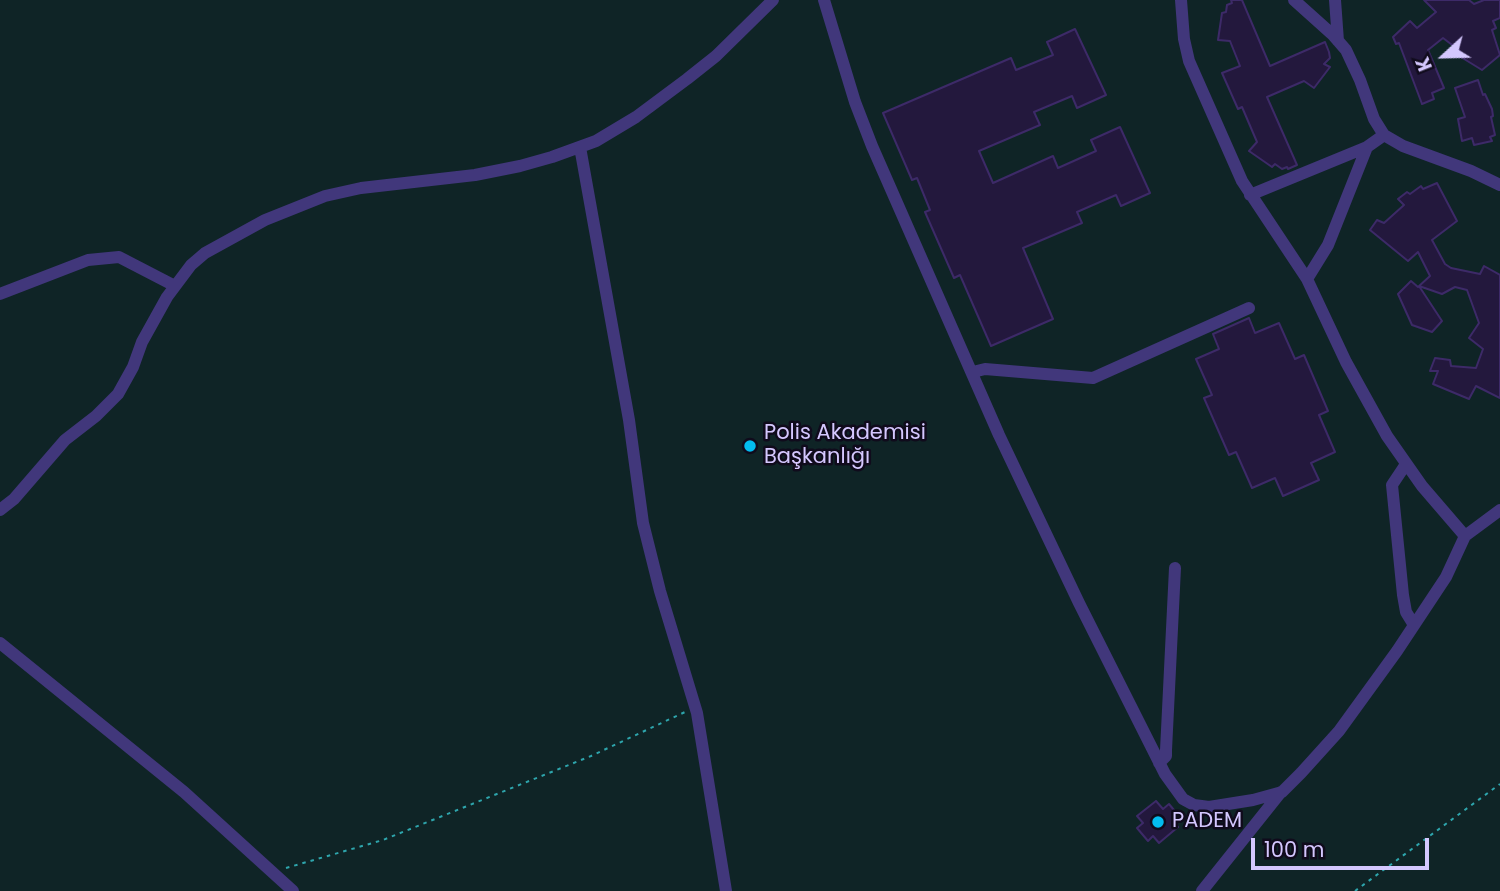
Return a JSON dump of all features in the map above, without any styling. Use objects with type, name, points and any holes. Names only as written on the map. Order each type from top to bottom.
[{"type":"street","points":[[0,510],[14,499],[59,446],[118,394],[153,320],[175,286],[191,265],[221,242],[294,207],[325,196],[361,188],[486,173],[520,166],[580,147],[613,131],[660,101],[716,56],[773,0]]},
{"type":"street","points":[[824,0],[855,102],[872,146],[1020,481],[1159,763],[1183,799],[1194,805],[1209,807],[1282,792]]},
{"type":"street","points":[[1181,0],[1189,61],[1250,195],[1307,279],[1367,402],[1406,464],[1465,536]]},
{"type":"street","points":[[1294,0],[1338,41],[1353,63],[1374,119],[1384,135],[1403,146],[1471,171],[1500,185]]},
{"type":"street","points":[[1335,0],[1338,41]]},
{"type":"street","points":[[1250,195],[1367,146],[1384,135]]},
{"type":"street","points":[[1307,279],[1328,245],[1367,146]]},
{"type":"street","points":[[580,147],[629,420],[643,523],[660,591],[695,707],[726,891]]},
{"type":"street","points":[[0,294],[88,260],[119,257],[175,286]]},
{"type":"street","points":[[973,372],[985,369],[1093,377],[1249,308]]},
{"type":"street","points":[[1406,464],[1392,485],[1403,595],[1406,612],[1414,625]]},
{"type":"street","points":[[1202,891],[1282,792],[1339,731],[1446,577],[1465,536],[1500,510]]},
{"type":"street","points":[[1159,763],[1166,756],[1167,750],[1174,568]]},
{"type":"street","points":[[0,643],[184,792],[293,891]]},
{"type":"path","points":[[274,871],[383,840],[591,756],[695,707]]},
{"type":"path","points":[[1355,891],[1500,785]]},
{"type":"green space","name":"Polis Akademisi Başkanlığı","points":[[0,0],[1500,0],[1500,891],[0,891]]},
{"type":"building","points":[[1231,0],[1242,0],[1270,66],[1325,42],[1329,52],[1330,58],[1324,64],[1330,67],[1314,88],[1304,81],[1267,97],[1297,165],[1288,169],[1282,169],[1275,164],[1272,167],[1249,151],[1257,142],[1242,107],[1238,109],[1222,73],[1240,66],[1230,41],[1218,40],[1222,13],[1226,12]]},
{"type":"building","points":[[1424,0],[1469,0],[1474,4],[1484,0],[1500,0],[1500,18],[1493,21],[1496,28],[1492,30],[1500,55],[1482,70],[1456,54],[1460,51],[1443,38],[1428,50],[1444,88],[1432,93],[1434,99],[1422,104],[1399,43],[1396,44],[1393,37],[1410,21],[1417,28],[1436,12]]},
{"type":"building","points":[[1075,29],[1106,95],[1077,108],[1072,96],[1034,112],[1040,125],[979,151],[993,183],[1053,156],[1058,168],[1096,151],[1091,140],[1120,127],[1150,193],[1121,206],[1116,195],[1077,212],[1082,223],[1023,248],[1053,319],[991,346],[960,275],[954,278],[925,212],[930,210],[917,178],[912,180],[883,113],[1011,58],[1016,70],[1053,55],[1047,42]]},
{"type":"building","points":[[1478,80],[1492,109],[1495,135],[1490,137],[1492,141],[1474,145],[1472,138],[1462,141],[1458,119],[1465,117],[1455,88]]},
{"type":"building","points":[[1437,183],[1457,221],[1432,240],[1445,264],[1451,268],[1480,274],[1484,266],[1500,275],[1500,398],[1476,386],[1469,399],[1433,384],[1438,371],[1430,371],[1435,358],[1450,360],[1451,366],[1476,368],[1483,349],[1469,338],[1479,323],[1467,290],[1455,287],[1442,294],[1419,286],[1430,276],[1418,252],[1408,261],[1370,230],[1377,220],[1384,223],[1404,205],[1398,199],[1407,192],[1410,194],[1421,186],[1423,189]]},
{"type":"building","points":[[1411,281],[1419,286],[1442,321],[1432,332],[1412,325],[1398,294]]},
{"type":"building","points":[[1249,318],[1255,333],[1279,323],[1295,359],[1304,355],[1328,411],[1319,415],[1335,452],[1311,463],[1319,480],[1283,496],[1275,478],[1252,488],[1236,452],[1229,455],[1204,398],[1212,395],[1196,359],[1219,349],[1213,334]]},
{"type":"building","name":"PADEM","points":[[1156,801],[1163,809],[1169,804],[1178,815],[1172,820],[1178,827],[1159,843],[1153,836],[1148,841],[1137,828],[1143,823],[1137,816]]},
{"type":"place","name":"Polis Akademisi Başkanlığı","points":[[750,446]]},
{"type":"place","name":"PADEM","points":[[1158,822]]}]
